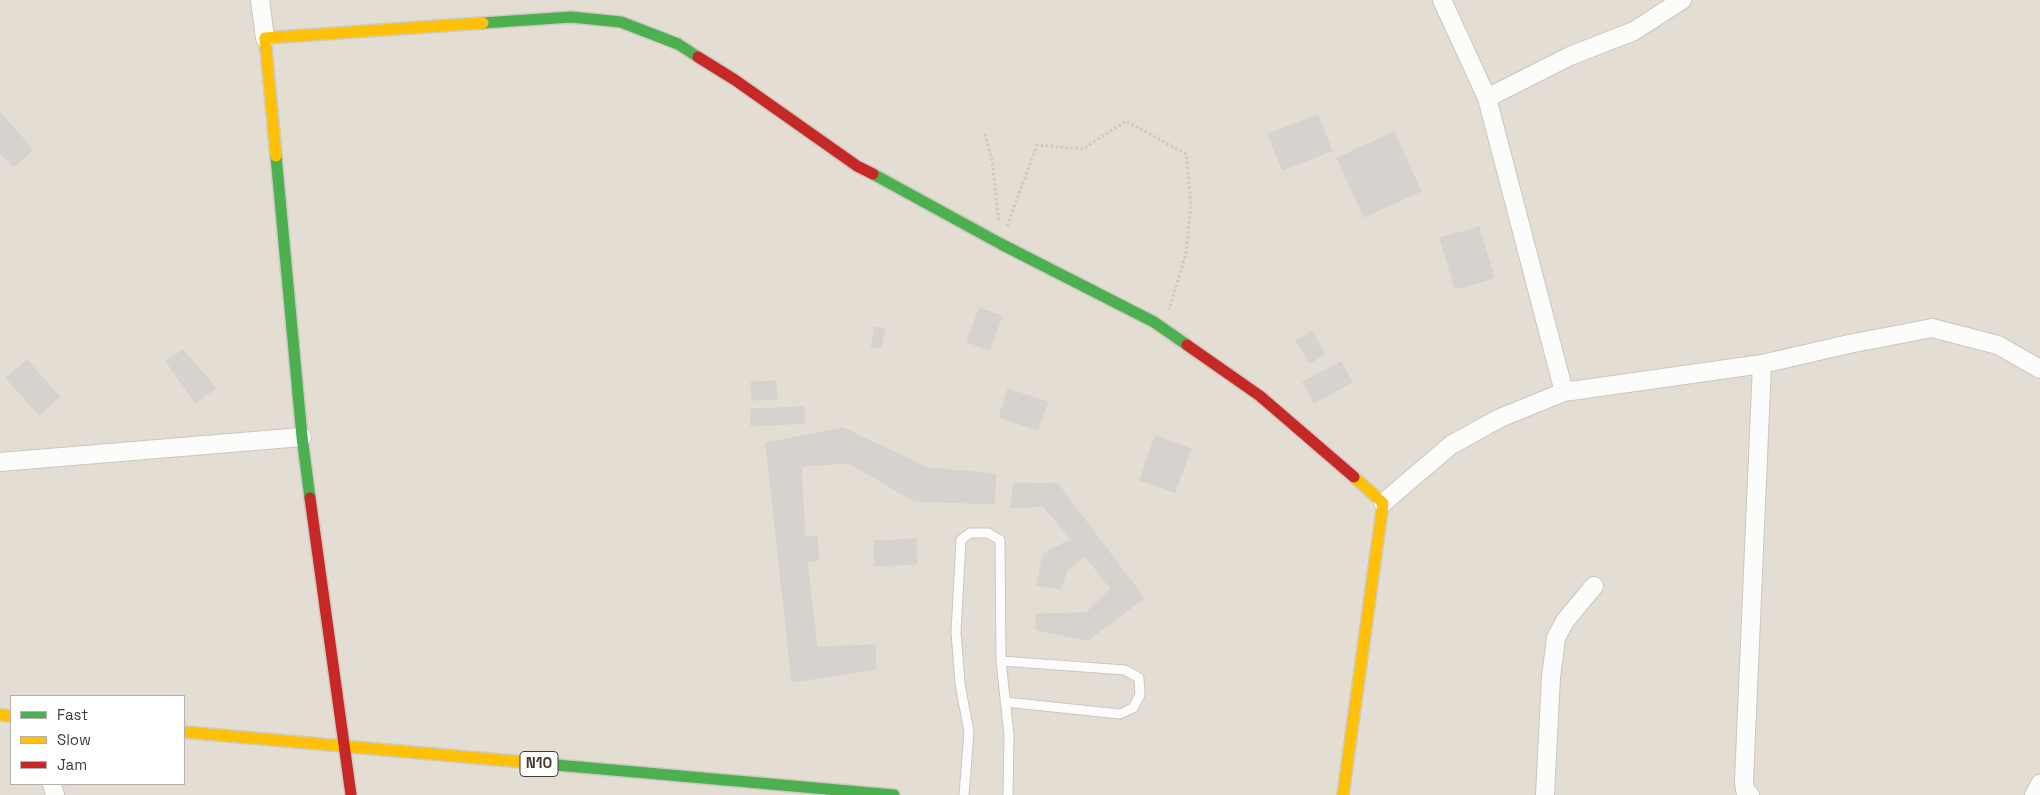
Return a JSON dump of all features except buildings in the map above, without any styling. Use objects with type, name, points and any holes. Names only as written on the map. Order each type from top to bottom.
[{"type":"main road","points":[[351,795],[302,437],[265,38],[571,17],[621,22],[678,44],[735,80],[857,166],[1001,244],[1154,322],[1260,396],[1383,503],[1343,795]]},
{"type":"main road","name":"N10","points":[[185,732],[894,795]]},
{"type":"street","points":[[260,0],[265,38]]},
{"type":"street","points":[[1442,0],[1487,98],[1564,392]]},
{"type":"street","points":[[1487,98],[1570,56],[1634,31],[1682,0]]},
{"type":"street","points":[[1383,503],[1451,445],[1500,418],[1564,392],[1762,364],[1849,344],[1932,328],[1998,345],[2040,369]]},
{"type":"street","points":[[1750,795],[1745,790],[1744,781],[1762,364]]},
{"type":"street","points":[[0,462],[302,437]]},
{"type":"street","points":[[1545,795],[1551,677],[1556,638],[1565,621],[1594,586]]},
{"type":"street","points":[[2034,795],[2040,784]]},
{"type":"lane","points":[[964,795],[968,732],[960,684],[956,632],[961,540],[970,532],[988,533],[1000,540],[1001,661],[1009,735],[1008,795]]},
{"type":"lane","points":[[1001,661],[1125,670],[1139,678],[1140,695],[1133,708],[1120,714],[1005,702]]},
{"type":"path","points":[[1001,244],[1037,145],[1083,149],[1126,121],[1186,154],[1191,204],[1186,253],[1167,315]]},
{"type":"path","points":[[985,134],[992,161],[1001,244]]},
{"type":"shaded area","points":[[0,0],[2040,0],[2040,795],[0,795]]},
{"type":"traffic: fast","points":[[483,23],[571,17],[621,22],[678,44],[698,57]]},
{"type":"traffic: fast","points":[[276,156],[302,437],[310,498]]},
{"type":"traffic: fast","points":[[873,174],[1001,244],[1154,322],[1187,345]]},
{"type":"traffic: fast","points":[[523,762],[894,795]]},
{"type":"traffic: slow","points":[[276,156],[265,38],[483,23]]},
{"type":"traffic: slow","points":[[1343,795],[1383,503],[1354,477]]},
{"type":"traffic: slow","points":[[0,715],[10,716]]},
{"type":"traffic: slow","points":[[185,732],[523,762]]},
{"type":"traffic: jam","points":[[698,57],[735,80],[857,166],[873,174]]},
{"type":"traffic: jam","points":[[1187,345],[1260,396],[1354,477]]},
{"type":"traffic: jam","points":[[310,498],[351,795]]}]
